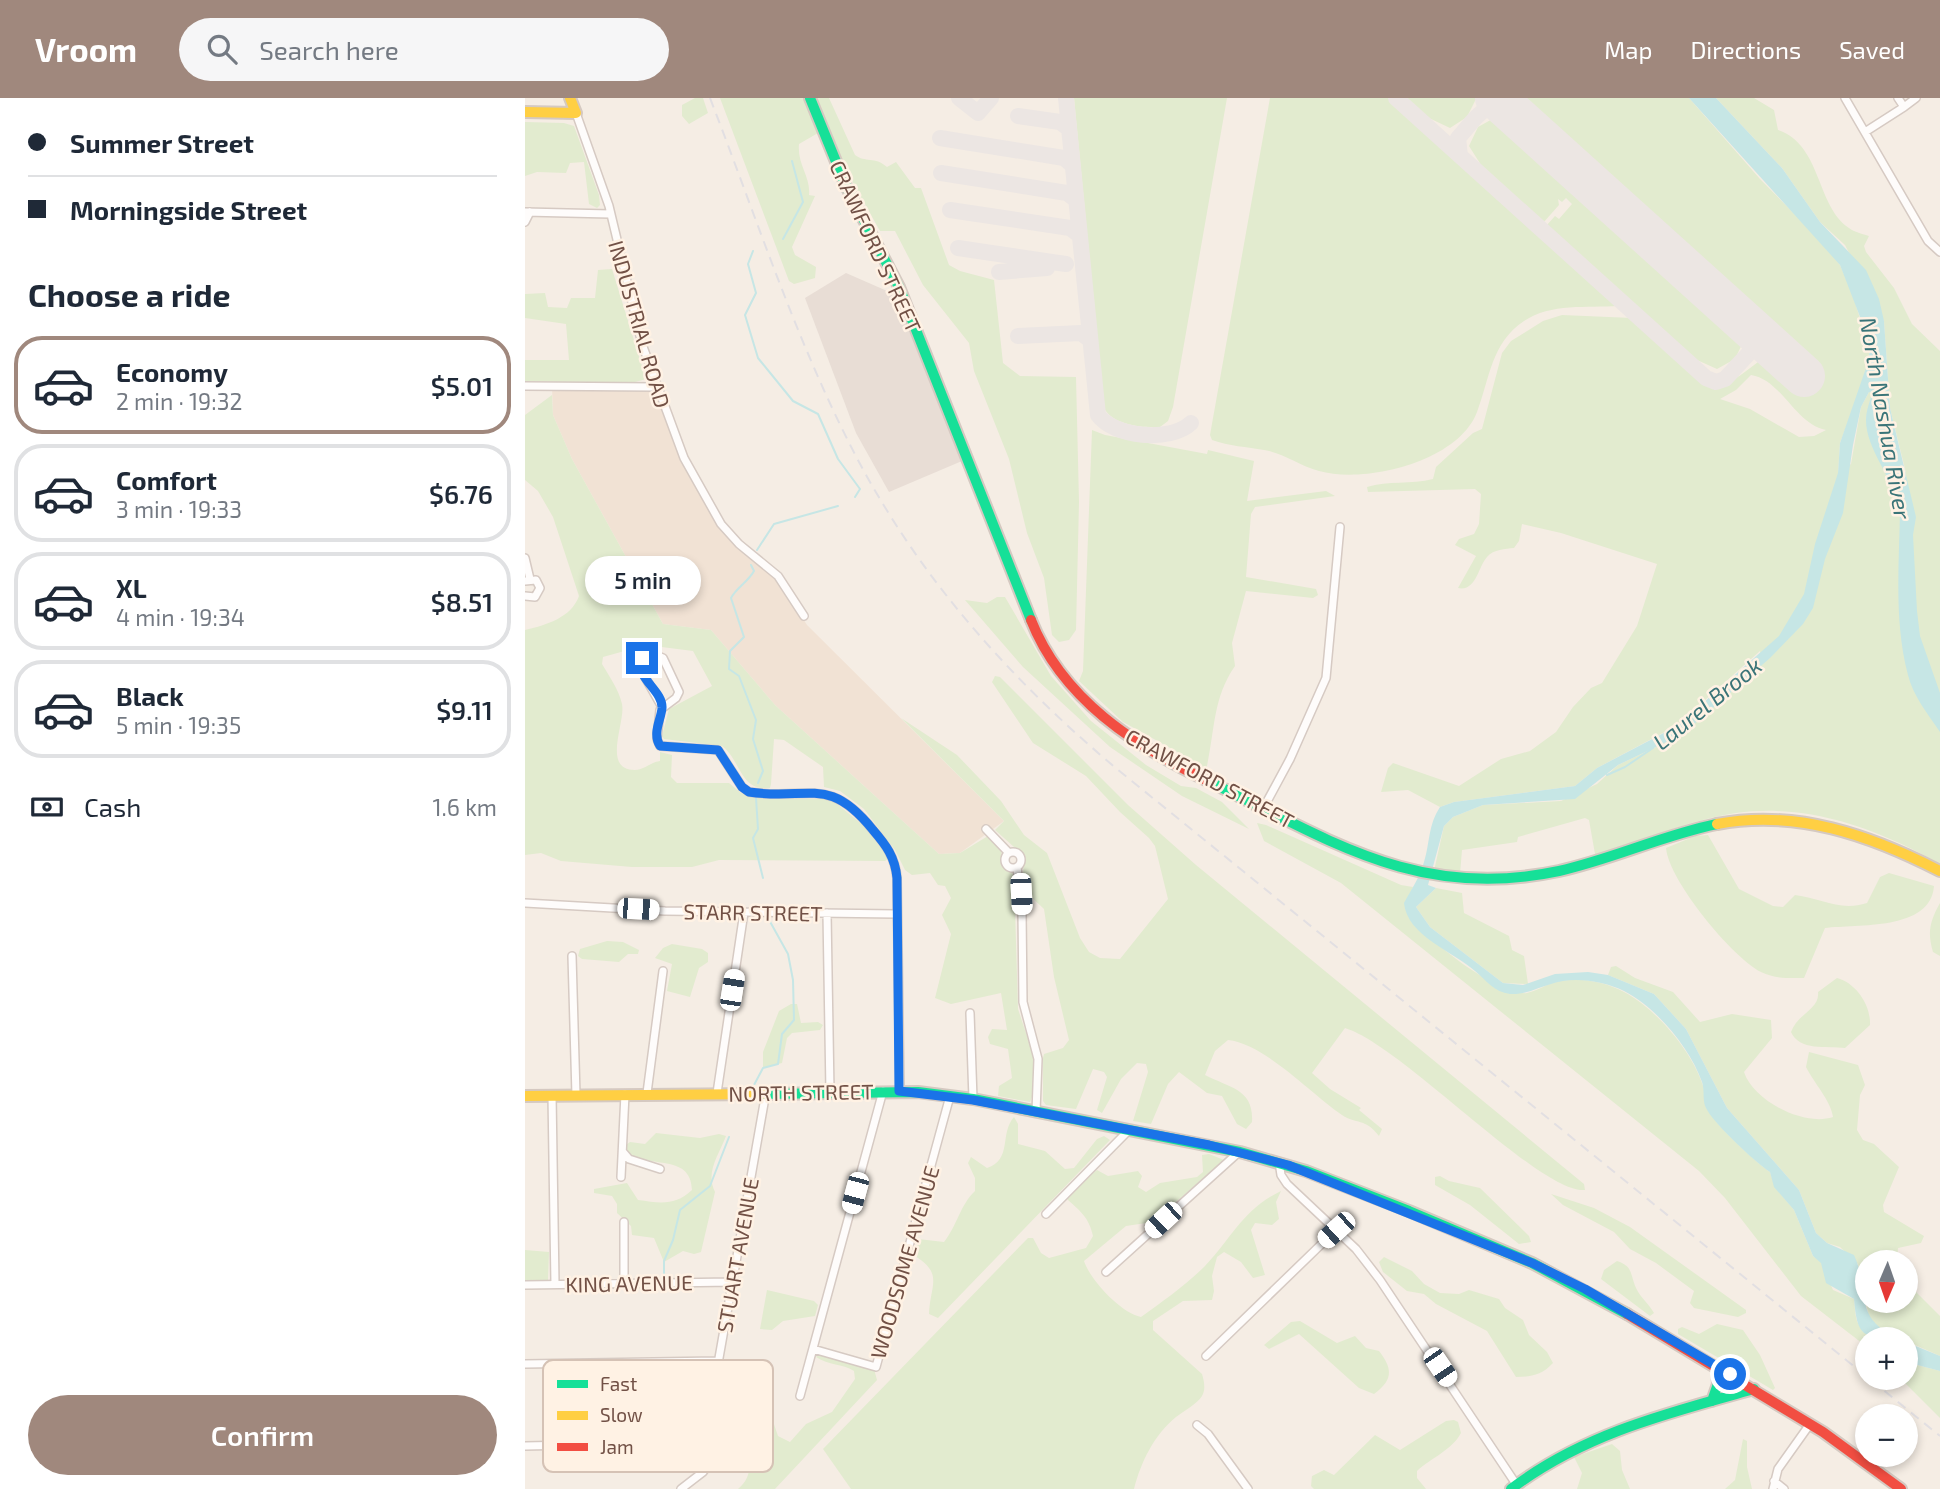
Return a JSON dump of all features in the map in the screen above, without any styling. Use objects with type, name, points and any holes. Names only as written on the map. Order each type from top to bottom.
[{"type":"main road","name":"INDUSTRIAL ROAD","points":[[570,98],[576,113]]},
{"type":"main road","name":"CRAWFORD STREET","points":[[810,98],[846,186],[896,280],[1039,641],[1072,688],[1106,721],[1162,758],[1263,808],[1364,857],[1416,874],[1495,882],[1531,878],[1702,827],[1757,819],[1807,822],[1854,832],[1940,871]]},
{"type":"main road","points":[[525,112],[576,113]]},
{"type":"main road","name":"NORTH STREET","points":[[525,1096],[899,1091],[973,1100],[1279,1162],[1385,1202],[1532,1263],[1585,1289],[1810,1424],[1901,1489]]},
{"type":"main road","points":[[1712,1401],[1718,1384],[1717,1366]]},
{"type":"main road","points":[[1514,1487],[1545,1463],[1585,1443],[1754,1389]]},
{"type":"street","points":[[1845,98],[1928,241],[1940,251]]},
{"type":"street","points":[[1898,98],[1904,107]]},
{"type":"street","points":[[1865,132],[1916,98]]},
{"type":"street","name":"INDUSTRIAL ROAD","points":[[576,113],[596,164],[630,304],[655,387],[695,480],[735,540],[778,576],[804,616]]},
{"type":"street","points":[[525,222],[528,212],[610,214]]},
{"type":"street","points":[[525,386],[655,387]]},
{"type":"street","points":[[1263,808],[1290,759],[1324,686],[1330,657],[1340,527]]},
{"type":"street","points":[[525,558],[528,580],[538,583],[540,592],[532,598],[525,596]]},
{"type":"street","points":[[662,707],[676,698],[678,689],[663,658],[657,653],[649,653],[641,660],[641,668],[662,707],[657,730],[660,746],[718,750],[747,791],[831,794],[850,804],[892,855],[897,878],[899,1091]]},
{"type":"street","points":[[986,829],[1009,853],[1006,864],[1017,867],[1022,918],[1023,1002],[1038,1059],[1036,1112]]},
{"type":"street","name":"STARR STREET","points":[[525,903],[744,912],[896,914]]},
{"type":"street","points":[[717,1093],[744,912]]},
{"type":"street","points":[[827,913],[830,1092]]},
{"type":"street","points":[[572,956],[576,1095]]},
{"type":"street","points":[[647,1093],[663,971]]},
{"type":"street","points":[[970,1013],[973,1100]]},
{"type":"street","points":[[800,1396],[883,1091]]},
{"type":"street","name":"STUART AVENUE","points":[[718,1360],[766,1092]]},
{"type":"street","points":[[621,1177],[625,1094]]},
{"type":"street","points":[[552,1095],[555,1284]]},
{"type":"street","name":"WOODSOME AVENUE","points":[[813,1349],[876,1367],[950,1096]]},
{"type":"street","points":[[1046,1214],[1128,1130]]},
{"type":"street","points":[[622,1149],[627,1158],[660,1169]]},
{"type":"street","points":[[1106,1272],[1240,1152]]},
{"type":"street","points":[[1279,1162],[1281,1175],[1287,1184],[1336,1230],[1380,1280],[1514,1487]]},
{"type":"street","points":[[624,1222],[624,1283]]},
{"type":"street","points":[[1206,1356],[1336,1230]]},
{"type":"street","name":"KING AVENUE","points":[[525,1285],[733,1282]]},
{"type":"street","points":[[525,1364],[543,1364]]},
{"type":"street","points":[[1784,1489],[1773,1485],[1780,1466],[1810,1424]]},
{"type":"street","points":[[1197,1425],[1207,1434],[1248,1489]]},
{"type":"street","points":[[525,1446],[543,1446]]},
{"type":"street","name":"STUART AVENUE","points":[[681,1489],[702,1472]]},
{"type":"shaded area","points":[[846,273],[894,294],[962,461],[889,492],[856,433],[805,298]]},
{"type":"shaded area","points":[[552,386],[655,387],[673,433],[721,524],[773,571],[807,625],[1004,821],[960,853],[939,854],[775,705],[711,630],[663,624],[572,459],[553,415]]},
{"type":"green space","points":[[695,98],[703,98],[708,113],[689,124],[682,116],[682,105]]},
{"type":"green space","points":[[720,98],[803,98],[818,133],[799,144],[809,195],[815,196],[792,247],[795,255],[816,267],[815,278],[794,284],[789,281]]},
{"type":"green space","points":[[817,98],[829,98],[855,155],[887,167],[896,162],[915,188],[921,188],[949,265],[960,271],[994,280],[1003,363],[1020,376],[1076,377],[1079,502],[1076,630],[1069,640],[1059,642],[1052,635],[1044,578],[1027,533],[1009,459],[974,371],[969,343],[923,285],[895,231],[880,231],[847,172]]},
{"type":"green space","points":[[1074,98],[1227,98],[1173,407],[1168,421],[1160,427],[1121,422],[1104,408]]},
{"type":"green space","points":[[1270,98],[1388,98],[1618,306],[1557,309],[1524,321],[1513,330],[1498,350],[1477,412],[1467,429],[1451,444],[1408,465],[1384,471],[1338,474],[1312,469],[1271,452],[1212,440],[1210,435]]},
{"type":"green space","points":[[1405,98],[1476,99],[1467,117],[1450,128],[1429,118]]},
{"type":"green space","points":[[1518,98],[1689,98],[1760,179],[1823,243],[1840,265],[1870,350],[1864,379],[1840,443],[1838,474],[1851,464],[1861,407],[1869,392],[1872,392],[1866,419],[1906,473],[1890,408],[1884,321],[1845,245],[1820,222],[1782,168],[1716,98],[1754,98],[1774,110],[1778,130],[1792,138],[1803,149],[1838,218],[1851,229],[1869,236],[1864,246],[1866,252],[1894,288],[1912,324],[1940,351],[1940,864],[1892,840],[1842,822],[1790,812],[1763,811],[1701,820],[1599,856],[1595,854],[1589,820],[1585,818],[1518,837],[1517,842],[1462,850],[1460,874],[1434,871],[1444,826],[1453,817],[1483,805],[1561,801],[1597,784],[1618,765],[1675,738],[1698,721],[1762,664],[1760,651],[1676,726],[1597,768],[1575,786],[1454,802],[1440,807],[1408,790],[1381,792],[1388,768],[1393,763],[1459,786],[1501,759],[1530,751],[1556,732],[1573,707],[1591,688],[1602,683],[1637,626],[1657,564],[1561,533],[1522,524],[1519,541],[1514,548],[1490,554],[1473,583],[1458,588],[1476,556],[1455,545],[1459,539],[1474,534],[1479,524],[1481,494],[1475,489],[1368,492],[1367,487],[1433,479],[1436,467],[1473,433],[1482,429],[1502,353],[1511,341],[1543,321],[1562,315],[1632,318],[1703,383],[1711,385],[1720,385],[1735,379],[1764,358],[1796,387],[1814,366]],"holes":[[[1751,375],[1762,379],[1806,420],[1826,430],[1814,436],[1799,437],[1750,409],[1720,399],[1736,390]]]},
{"type":"green space","points":[[1496,117],[1744,340],[1735,359],[1717,369],[1697,360],[1546,226],[1555,216],[1559,219],[1572,204],[1566,198],[1562,202],[1558,199],[1559,205],[1543,223],[1481,165],[1469,146],[1478,127]]},
{"type":"green space","points":[[525,122],[564,123],[574,126],[599,195],[600,205],[597,208],[589,204],[584,162],[570,163],[566,173],[537,172],[525,176]]},
{"type":"green space","points":[[612,269],[646,379],[628,384],[525,381],[525,360],[569,360],[566,324],[525,318],[525,294],[545,293],[548,307],[567,308],[571,298],[595,298],[598,270]]},
{"type":"green space","points":[[552,395],[553,415],[572,459],[663,624],[711,630],[775,705],[939,854],[960,853],[988,836],[1001,848],[1003,867],[1014,875],[1018,1009],[1035,1060],[1034,1092],[1030,1102],[998,1096],[999,1086],[1012,1078],[1008,1049],[990,1044],[988,1037],[992,1029],[1007,1030],[1001,993],[951,1004],[935,998],[951,934],[942,915],[951,898],[945,886],[938,885],[930,873],[912,875],[905,870],[895,850],[864,809],[840,791],[824,787],[823,767],[784,740],[774,739],[770,788],[760,788],[747,780],[722,746],[664,739],[662,736],[669,709],[712,686],[693,651],[646,645],[603,657],[602,664],[622,704],[617,744],[619,762],[625,768],[638,770],[660,761],[660,752],[672,755],[671,777],[677,783],[729,783],[741,793],[756,798],[831,799],[864,826],[889,858],[885,861],[719,860],[692,867],[632,867],[561,861],[541,853],[525,855],[525,630],[564,615],[579,596],[553,517],[538,491],[525,480],[525,415]]},
{"type":"green space","points":[[1092,430],[1105,435],[1207,454],[1208,450],[1254,461],[1247,501],[1326,491],[1335,496],[1255,507],[1251,514],[1246,577],[1316,589],[1318,595],[1313,598],[1246,591],[1232,643],[1235,666],[1218,704],[1206,770],[1198,770],[1181,754],[1123,722],[1079,681],[1083,671]]},
{"type":"green space","points":[[997,597],[1005,597],[1051,676],[1091,721],[1146,765],[1181,786],[1196,788],[1222,802],[1249,829],[1182,796],[1110,747],[1023,667],[965,600],[987,603]]},
{"type":"green space","points":[[995,676],[1000,677],[1128,805],[1196,865],[1584,1184],[1585,1190],[1564,1185],[1537,1169],[1401,1062],[1370,1040],[1345,1028],[1312,1073],[1330,1089],[1361,1108],[1359,1110],[1382,1129],[1379,1136],[1365,1124],[1342,1115],[1257,1050],[1228,1040],[1215,1051],[1205,1075],[1245,1096],[1252,1111],[1252,1122],[1246,1129],[1237,1124],[1222,1096],[1207,1093],[1179,1072],[1168,1084],[1151,1124],[1133,1121],[1148,1072],[1146,1064],[1137,1063],[1121,1079],[1102,1113],[1097,1110],[1107,1077],[1104,1072],[1093,1069],[1076,1109],[1046,1105],[1043,1101],[1044,1054],[1063,1048],[1069,1040],[1054,977],[1044,909],[1026,892],[1023,876],[1024,856],[995,830],[1004,821],[901,718],[957,755],[1001,801],[1024,835],[1047,853],[1080,938],[1089,952],[1100,958],[1120,959],[1168,899],[1155,846],[1149,838],[1086,776],[1033,743],[992,682]]},
{"type":"green space","points":[[1257,823],[1401,885],[1413,887],[1405,908],[1425,933],[1479,975],[1514,992],[1527,993],[1561,981],[1598,982],[1616,988],[1648,1008],[1671,1031],[1690,1057],[1702,1083],[1710,1112],[1717,1122],[1770,1172],[1775,1187],[1794,1210],[1813,1256],[1821,1262],[1833,1290],[1854,1299],[1860,1327],[1855,1327],[1855,1338],[1801,1296],[1725,1198],[1699,1171],[1341,883],[1264,841]]},
{"type":"green space","points":[[1708,835],[1739,889],[1773,906],[1783,907],[1795,895],[1848,906],[1867,903],[1880,877],[1889,873],[1934,886],[1930,901],[1907,918],[1873,925],[1825,928],[1804,978],[1772,976],[1749,964],[1719,935],[1690,898],[1670,862],[1666,848],[1695,836]]},
{"type":"green space","points":[[1436,888],[1462,893],[1464,913],[1509,936],[1512,950],[1524,956],[1528,984],[1503,983],[1430,927],[1416,907]]},
{"type":"green space","points":[[1940,903],[1940,956],[1933,952],[1930,932]]},
{"type":"green space","points":[[607,941],[623,942],[639,950],[638,954],[628,954],[619,962],[582,959],[578,956],[580,949]]},
{"type":"green space","points":[[672,944],[702,949],[708,953],[708,962],[699,968],[690,997],[667,991],[672,964],[655,958],[663,948]]},
{"type":"green space","points":[[1616,966],[1635,978],[1673,992],[1700,1022],[1732,1014],[1771,1020],[1772,1038],[1744,1072],[1757,1092],[1794,1115],[1821,1119],[1833,1117],[1826,1098],[1806,1067],[1809,1052],[1858,1065],[1865,1085],[1860,1095],[1857,1130],[1863,1140],[1874,1144],[1899,1167],[1883,1205],[1884,1212],[1924,1236],[1921,1243],[1898,1250],[1855,1250],[1855,1261],[1840,1247],[1827,1243],[1816,1233],[1799,1190],[1727,1108],[1686,1029],[1654,994],[1608,975],[1611,967]]},
{"type":"green space","points":[[1837,978],[1850,985],[1861,996],[1868,1010],[1870,1025],[1845,1048],[1814,1046],[1800,1042],[1791,1032],[1794,1026],[1816,1003],[1818,992]]},
{"type":"green space","points":[[791,1004],[797,1004],[801,1023],[818,1022],[823,1025],[820,1030],[792,1033],[787,1038],[782,1063],[763,1068],[763,1052],[779,1011]]},
{"type":"green space","points":[[1014,1117],[1018,1124],[1018,1144],[1045,1151],[1065,1169],[1074,1168],[1097,1139],[1104,1136],[1110,1140],[938,1318],[929,1314],[933,1281],[930,1269],[915,1256],[918,1239],[944,1242],[975,1191],[975,1178],[968,1163],[971,1157],[987,1168],[995,1164],[1003,1152],[1007,1131]]},
{"type":"green space","points":[[656,1133],[700,1138],[719,1134],[726,1136],[712,1171],[715,1192],[701,1252],[694,1254],[683,1251],[664,1262],[654,1238],[632,1235],[631,1226],[617,1213],[617,1204],[612,1196],[594,1193],[594,1189],[627,1183],[638,1200],[660,1202],[679,1199],[692,1190],[690,1178],[684,1170],[666,1163],[644,1160],[625,1150],[630,1142],[645,1144]]},
{"type":"green space","points":[[1209,1154],[1224,1160],[1153,1222],[1126,1226],[1084,1261],[1107,1295],[1141,1317],[1197,1273],[1256,1207],[1281,1191],[1276,1202],[1279,1219],[1272,1225],[1255,1223],[1251,1230],[1265,1275],[1253,1278],[1241,1262],[1224,1252],[1217,1257],[1212,1276],[1212,1300],[1183,1301],[1153,1321],[1153,1330],[1202,1374],[1204,1388],[1200,1399],[1168,1424],[1155,1441],[1140,1469],[1134,1489],[851,1489],[823,1449],[1028,1238],[1033,1238],[1041,1253],[1049,1258],[1086,1248],[1093,1236],[1091,1229],[1083,1215],[1067,1199],[1092,1174],[1097,1170],[1108,1176],[1138,1171],[1142,1176],[1138,1187],[1146,1192],[1160,1183],[1197,1177],[1203,1172],[1202,1155]]},
{"type":"green space","points":[[1440,1176],[1449,1181],[1480,1188],[1529,1236],[1531,1242],[1519,1244],[1470,1205],[1435,1185],[1435,1177]]},
{"type":"green space","points":[[1551,1194],[1594,1208],[1630,1227],[1746,1310],[1746,1313],[1738,1317],[1694,1308],[1690,1303],[1694,1291],[1656,1263],[1630,1249],[1614,1232],[1563,1205]]},
{"type":"green space","points":[[525,1250],[549,1252],[548,1280],[525,1281]]},
{"type":"green space","points":[[1384,1257],[1412,1271],[1424,1284],[1440,1293],[1459,1294],[1469,1290],[1499,1299],[1505,1308],[1523,1320],[1529,1335],[1547,1352],[1553,1363],[1536,1374],[1516,1377],[1487,1331],[1436,1304],[1424,1294],[1407,1291],[1383,1272],[1379,1262]]},
{"type":"green space","points":[[1617,1261],[1628,1268],[1638,1291],[1654,1313],[1650,1316],[1601,1279],[1604,1270]]},
{"type":"green space","points":[[767,1290],[814,1301],[818,1305],[815,1316],[783,1321],[772,1330],[760,1329]]},
{"type":"green space","points":[[1918,1294],[1940,1316],[1940,1356],[1918,1346],[1918,1327],[1877,1327],[1868,1313],[1918,1313]]},
{"type":"green space","points":[[1300,1321],[1337,1343],[1355,1336],[1366,1348],[1379,1351],[1389,1369],[1385,1384],[1374,1394],[1359,1388],[1299,1334],[1269,1349],[1264,1345],[1291,1322]]},
{"type":"green space","points":[[1717,1324],[1743,1330],[1760,1355],[1775,1388],[1773,1390],[1678,1334],[1678,1329],[1682,1327],[1699,1334]]},
{"type":"green space","points":[[818,1354],[874,1369],[877,1380],[775,1489],[738,1489],[749,1472],[773,1472],[773,1421],[778,1436],[790,1442],[806,1424],[832,1412],[855,1379],[854,1371],[816,1357]]},
{"type":"green space","points":[[1918,1365],[1940,1371],[1940,1418],[1912,1390],[1918,1390]]},
{"type":"green space","points":[[1446,1421],[1458,1422],[1461,1433],[1457,1439],[1417,1471],[1417,1478],[1426,1489],[1314,1489],[1311,1486],[1312,1476],[1324,1470],[1334,1475],[1375,1435],[1400,1450]]},
{"type":"green space","points":[[1743,1439],[1747,1441],[1747,1467],[1752,1489],[1725,1489],[1735,1480]]},
{"type":"green space","points":[[1612,1444],[1620,1451],[1622,1470],[1630,1489],[1577,1489],[1582,1473],[1574,1457]]},
{"type":"water","name":"North Nashua River","points":[[1689,98],[1716,98],[1782,168],[1820,222],[1866,270],[1879,299],[1884,321],[1890,408],[1916,517],[1913,535],[1920,636],[1940,693],[1940,732],[1921,705],[1908,675],[1898,594],[1900,512],[1893,488],[1867,432],[1866,417],[1872,393],[1869,392],[1861,407],[1843,513],[1825,559],[1813,608],[1803,624],[1770,658],[1698,721],[1675,738],[1618,765],[1575,799],[1483,805],[1453,817],[1444,826],[1428,885],[1436,888],[1416,907],[1430,927],[1503,983],[1523,985],[1555,974],[1588,972],[1608,975],[1654,994],[1686,1029],[1727,1108],[1799,1190],[1816,1233],[1827,1243],[1854,1255],[1855,1306],[1854,1299],[1826,1283],[1821,1263],[1813,1256],[1794,1210],[1774,1187],[1770,1172],[1735,1142],[1710,1115],[1697,1069],[1671,1030],[1648,1007],[1624,991],[1588,981],[1569,980],[1521,993],[1499,991],[1422,934],[1407,915],[1404,903],[1422,868],[1431,827],[1440,807],[1454,802],[1575,786],[1597,768],[1677,726],[1779,636],[1804,594],[1815,544],[1838,473],[1840,443],[1870,350],[1867,335],[1840,265]]},
{"type":"water","points":[[1856,1313],[1869,1313],[1880,1327],[1860,1327]]},
{"type":"water","points":[[1918,1347],[1940,1356],[1940,1371],[1918,1365]]},
{"type":"waterway","points":[[783,239],[803,202],[792,161]]},
{"type":"waterway","points":[[753,251],[748,264],[756,293],[745,315],[758,358],[793,401],[818,414],[838,459],[860,489],[855,497]]},
{"type":"waterway","points":[[757,550],[774,524],[838,506]]},
{"type":"waterway","points":[[751,565],[754,571],[731,598],[744,637],[730,651],[729,669],[739,676],[756,720],[753,739],[763,771],[758,783]]},
{"type":"waterway","name":"Laurel Brook","points":[[1607,775],[1625,767],[1653,748]]},
{"type":"waterway","points":[[756,798],[758,829],[753,838],[763,878]]},
{"type":"waterway","points":[[754,1085],[763,1068],[778,1064],[782,1034],[794,1020],[793,980],[788,954],[768,918]]},
{"type":"waterway","points":[[664,1275],[664,1261],[673,1240],[680,1210],[710,1186],[729,1137]]},
{"type":"taxiway","points":[[959,98],[978,113],[991,98]]},
{"type":"taxiway","points":[[1066,98],[1098,415],[1116,428],[1143,435],[1170,433],[1191,423]]},
{"type":"taxiway","points":[[1396,98],[1706,378],[1716,382],[1725,379],[1763,338]]},
{"type":"taxiway","points":[[1460,156],[1458,138],[1480,113],[1493,107],[1509,109]]},
{"type":"taxiway","points":[[1018,116],[1060,122],[1068,128]]},
{"type":"taxiway","points":[[940,138],[1064,158],[1072,165]]},
{"type":"taxiway","points":[[941,173],[1067,193],[1075,199]]},
{"type":"taxiway","points":[[950,210],[1070,228],[1079,235]]},
{"type":"taxiway","points":[[958,248],[1066,264]]},
{"type":"taxiway","points":[[999,272],[1047,268]]},
{"type":"taxiway","points":[[1018,336],[1081,333],[1089,339]]},
{"type":"runway","points":[[1496,98],[1804,376]]},
{"type":"railway","points":[[710,98],[797,328],[859,462],[884,506],[941,589],[1007,665],[1079,736],[1117,769],[1940,1436]]},
{"type":"traffic: fast","points":[[810,98],[846,186],[899,287],[1031,620]]},
{"type":"traffic: fast","points":[[1208,781],[1294,824],[1376,859],[1418,871],[1462,878],[1508,878],[1559,871],[1717,824]]},
{"type":"traffic: fast","points":[[762,1094],[918,1092],[973,1099],[1240,1152],[1306,1171],[1409,1211],[1532,1263],[1627,1314]]},
{"type":"traffic: fast","points":[[1712,1401],[1718,1384],[1717,1366]]},
{"type":"traffic: fast","points":[[1511,1489],[1567,1454],[1627,1427],[1754,1389]]},
{"type":"traffic: slow","points":[[525,112],[576,113],[570,98]]},
{"type":"traffic: slow","points":[[1717,824],[1775,820],[1832,828],[1887,846],[1940,871]]},
{"type":"traffic: slow","points":[[525,1096],[762,1094]]},
{"type":"traffic: jam","points":[[1031,620],[1061,674],[1104,717],[1128,736],[1208,781]]},
{"type":"traffic: jam","points":[[1627,1314],[1823,1432],[1901,1489]]},
{"type":"route","points":[[642,658],[641,670],[662,707],[658,717],[657,742],[660,746],[709,747],[718,750],[725,756],[742,787],[749,792],[835,795],[861,815],[890,851],[897,878],[899,1091],[973,1100],[1209,1145],[1288,1165],[1409,1211],[1566,1279],[1730,1374]]}]
